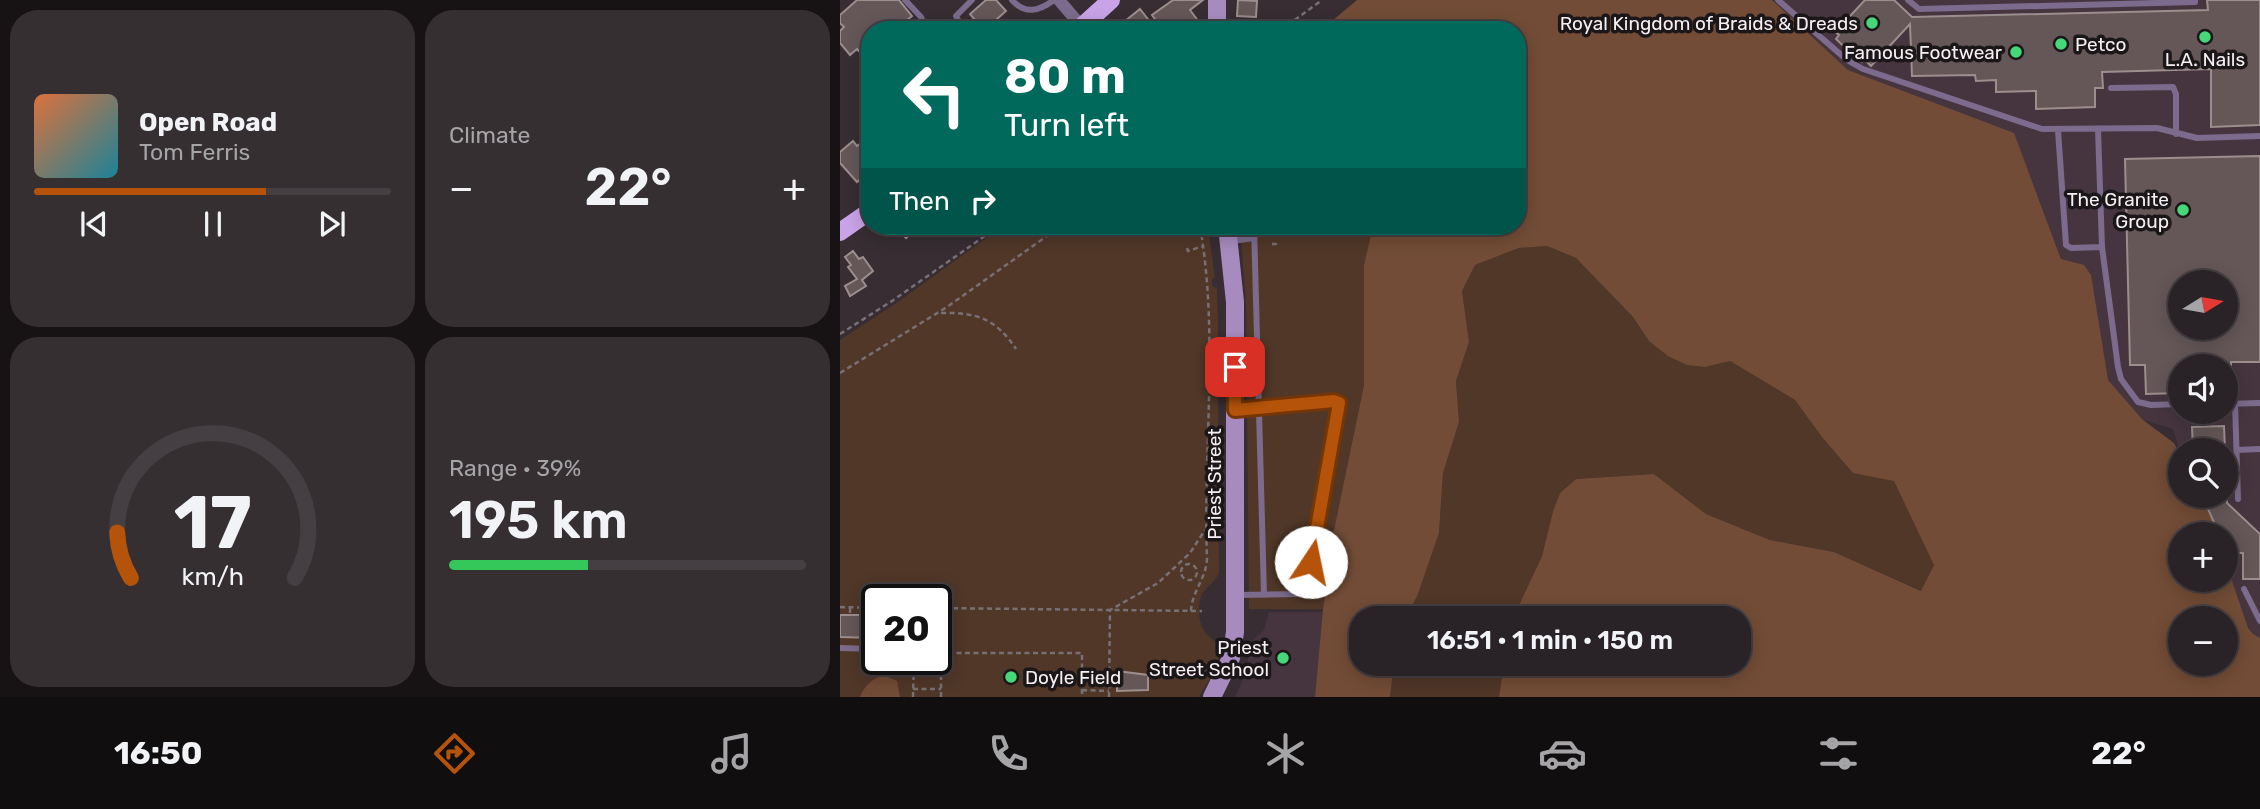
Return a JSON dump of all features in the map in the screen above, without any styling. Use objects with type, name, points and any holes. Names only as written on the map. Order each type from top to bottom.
[{"type":"main road","points":[[1088,21],[1111,0]]},
{"type":"main road","points":[[1217,0],[1217,21]]},
{"type":"main road","points":[[840,232],[861,217]]},
{"type":"main road","name":"Priest Street","points":[[1212,697],[1231,658],[1235,632],[1234,287],[1228,235]]},
{"type":"street","points":[[1059,0],[1075,21]]},
{"type":"lane","points":[[905,0],[922,21]]},
{"type":"lane","points":[[958,21],[956,16],[972,0]]},
{"type":"lane","points":[[1012,0],[1021,9],[1029,11],[1054,0]]},
{"type":"lane","points":[[1778,0],[1847,60],[1864,69],[2027,125],[2058,130],[2157,128],[2197,138],[2260,136]]},
{"type":"lane","points":[[1908,0],[1919,9],[1985,4],[2184,3],[2195,0]]},
{"type":"lane","points":[[2111,88],[2173,88],[2176,94],[2176,134]]},
{"type":"lane","points":[[2098,129],[2102,247],[2121,379],[2138,401],[2151,405],[2168,404]]},
{"type":"lane","points":[[2058,130],[2066,245],[2071,248],[2102,247]]},
{"type":"lane","points":[[1238,235],[1254,238],[1264,594]]},
{"type":"lane","points":[[1234,287],[1256,286]]},
{"type":"lane","points":[[1235,346],[1257,346]]},
{"type":"lane","points":[[1235,410],[1334,401],[1340,406],[1305,592],[1235,595]]},
{"type":"lane","points":[[2238,404],[2260,403]]},
{"type":"lane","points":[[2238,450],[2260,449]]},
{"type":"lane","points":[[2244,589],[2260,621]]},
{"type":"lane","points":[[840,648],[861,649]]},
{"type":"path","points":[[1293,21],[1322,0]]},
{"type":"path","points":[[840,334],[986,235]]},
{"type":"path","points":[[840,373],[938,313],[1048,235]]},
{"type":"path","points":[[1191,611],[1191,601],[1206,570],[1208,338],[1207,286],[1201,235]]},
{"type":"path","points":[[1272,244],[1278,247]]},
{"type":"path","points":[[1187,247],[1188,251],[1203,246]]},
{"type":"path","points":[[938,313],[980,317],[1000,329],[1016,349]]},
{"type":"path","points":[[1110,610],[1149,589],[1181,565],[1206,528]]},
{"type":"path","points":[[1181,565],[1189,564],[1196,568],[1197,573],[1192,579]]},
{"type":"path","points":[[1181,565],[1182,576],[1192,579]]},
{"type":"path","points":[[1192,579],[1196,588]]},
{"type":"path","points":[[840,607],[861,607]]},
{"type":"path","points":[[850,607],[850,615]]},
{"type":"path","points":[[952,608],[1202,611]]},
{"type":"path","points":[[1109,697],[1110,610]]},
{"type":"path","points":[[952,653],[1082,653],[1082,697]]},
{"type":"path","points":[[913,675],[913,697]]},
{"type":"path","points":[[940,675],[941,697]]},
{"type":"path","points":[[913,689],[941,690]]},
{"type":"path","points":[[1082,690],[1109,691]]},
{"type":"shaded area","points":[[1357,0],[1772,0],[1848,70],[2014,133],[2061,259],[2084,265],[2091,275],[2108,380],[2143,420],[2168,439],[2168,508],[2208,508],[2214,522],[2168,522],[2168,592],[2236,592],[2248,628],[2260,638],[2260,697],[1499,697],[1502,676],[1751,676],[1751,606],[1519,606],[1542,556],[1560,493],[1576,479],[1654,474],[1706,514],[1770,540],[1834,552],[1921,591],[1934,565],[1894,481],[1853,473],[1795,400],[1730,361],[1705,367],[1687,365],[1668,356],[1649,341],[1633,317],[1576,258],[1547,246],[1519,248],[1475,265],[1462,291],[1469,342],[1456,381],[1459,422],[1443,473],[1439,533],[1412,606],[1349,606],[1349,676],[1392,676],[1390,697],[1315,697],[1334,530],[1364,385],[1364,265],[1371,235],[1526,235],[1526,21],[1332,21]]},
{"type":"shaded area","points":[[1772,0],[2260,0],[2260,670],[2231,592],[2238,592],[2238,522],[2206,522],[2201,508],[2238,508],[2238,438],[2176,438],[2173,429],[2143,420],[2107,379],[2014,134],[1848,70]]},
{"type":"shaded area","name":"Doyle Field","points":[[991,235],[1209,235],[1215,278],[1212,279],[1212,286],[1217,288],[1218,318],[1219,573],[1202,594],[1199,613],[1205,632],[1220,648],[1217,667],[1199,697],[840,697],[840,340]]},
{"type":"shaded area","points":[[1241,235],[1371,235],[1364,265],[1364,385],[1334,530],[1323,609],[1249,609],[1246,306]]},
{"type":"shaded area","points":[[1547,246],[1576,258],[1633,317],[1649,341],[1705,367],[1730,361],[1795,400],[1829,445],[1871,427],[1934,564],[1922,591],[1834,552],[1770,540],[1706,514],[1654,474],[1576,479],[1560,493],[1542,556],[1519,606],[1412,606],[1439,533],[1443,473],[1459,422],[1456,381],[1469,342],[1462,291],[1475,265],[1519,248]]},
{"type":"shaded area","name":"Priest Street School","points":[[1269,612],[1323,612],[1315,697],[1235,697],[1246,673],[1250,643],[1264,630]]},
{"type":"shaded area","points":[[883,675],[897,681],[900,697],[860,697],[875,679]]},
{"type":"shaded area","points":[[1392,676],[1502,676],[1499,697],[1390,697]]},
{"type":"building","points":[[857,0],[899,0],[912,16],[908,21],[861,21],[861,53],[857,49],[850,55],[840,43],[840,31],[844,27],[840,23],[840,15]]},
{"type":"building","points":[[986,0],[996,0],[1006,11],[995,21],[974,21],[970,14]]},
{"type":"building","points":[[1173,0],[1203,0],[1190,10],[1198,21],[1156,21],[1152,15]]},
{"type":"building","points":[[1238,0],[1257,1],[1256,17],[1237,16]]},
{"type":"building","points":[[1865,0],[1894,0],[1912,17],[2208,10],[2207,0],[2260,0],[2260,125],[2211,127],[2211,69],[2102,72],[2103,88],[2095,88],[2095,107],[2036,109],[2036,91],[1996,92],[1996,80],[1976,81],[1975,75],[1912,76],[1910,24],[1871,66],[1865,60],[1858,60],[1836,39],[1839,35],[1835,32]]},
{"type":"building","points":[[1140,9],[1149,21],[1125,21]]},
{"type":"building","points":[[853,141],[857,146],[861,143],[861,179],[857,182],[840,163],[840,152]]},
{"type":"building","points":[[2260,156],[2260,362],[2238,362],[2238,354],[2168,354],[2168,393],[2146,394],[2145,365],[2130,365],[2125,159]]},
{"type":"building","points":[[853,251],[859,259],[863,257],[873,271],[862,280],[866,286],[850,296],[845,286],[857,279],[848,267],[851,265],[845,257]]},
{"type":"building","points":[[2224,426],[2224,438],[2192,438],[2192,427]]},
{"type":"building","points":[[2208,508],[2232,508],[2260,534],[2260,579],[2243,579],[2243,553],[2238,553],[2238,522],[2214,522]]},
{"type":"building","points":[[840,615],[861,615],[861,638],[840,637]]},
{"type":"building","points":[[1117,671],[1148,675],[1148,690],[1117,691]]},
{"type":"place","name":"Royal Kingdom of Braids & Dreads","points":[[1872,23]]},
{"type":"place","name":"L.A. Nails","points":[[2205,37]]},
{"type":"place","name":"Petco","points":[[2061,44]]},
{"type":"place","name":"Famous Footwear","points":[[2016,52]]},
{"type":"place","name":"The Granite Group","points":[[2183,210]]},
{"type":"place","name":"Priest Street School","points":[[1283,658]]},
{"type":"place","name":"Doyle Field","points":[[1011,677]]},
{"type":"route","points":[[1235,367],[1235,410],[1334,401],[1339,403],[1311,562]]}]
